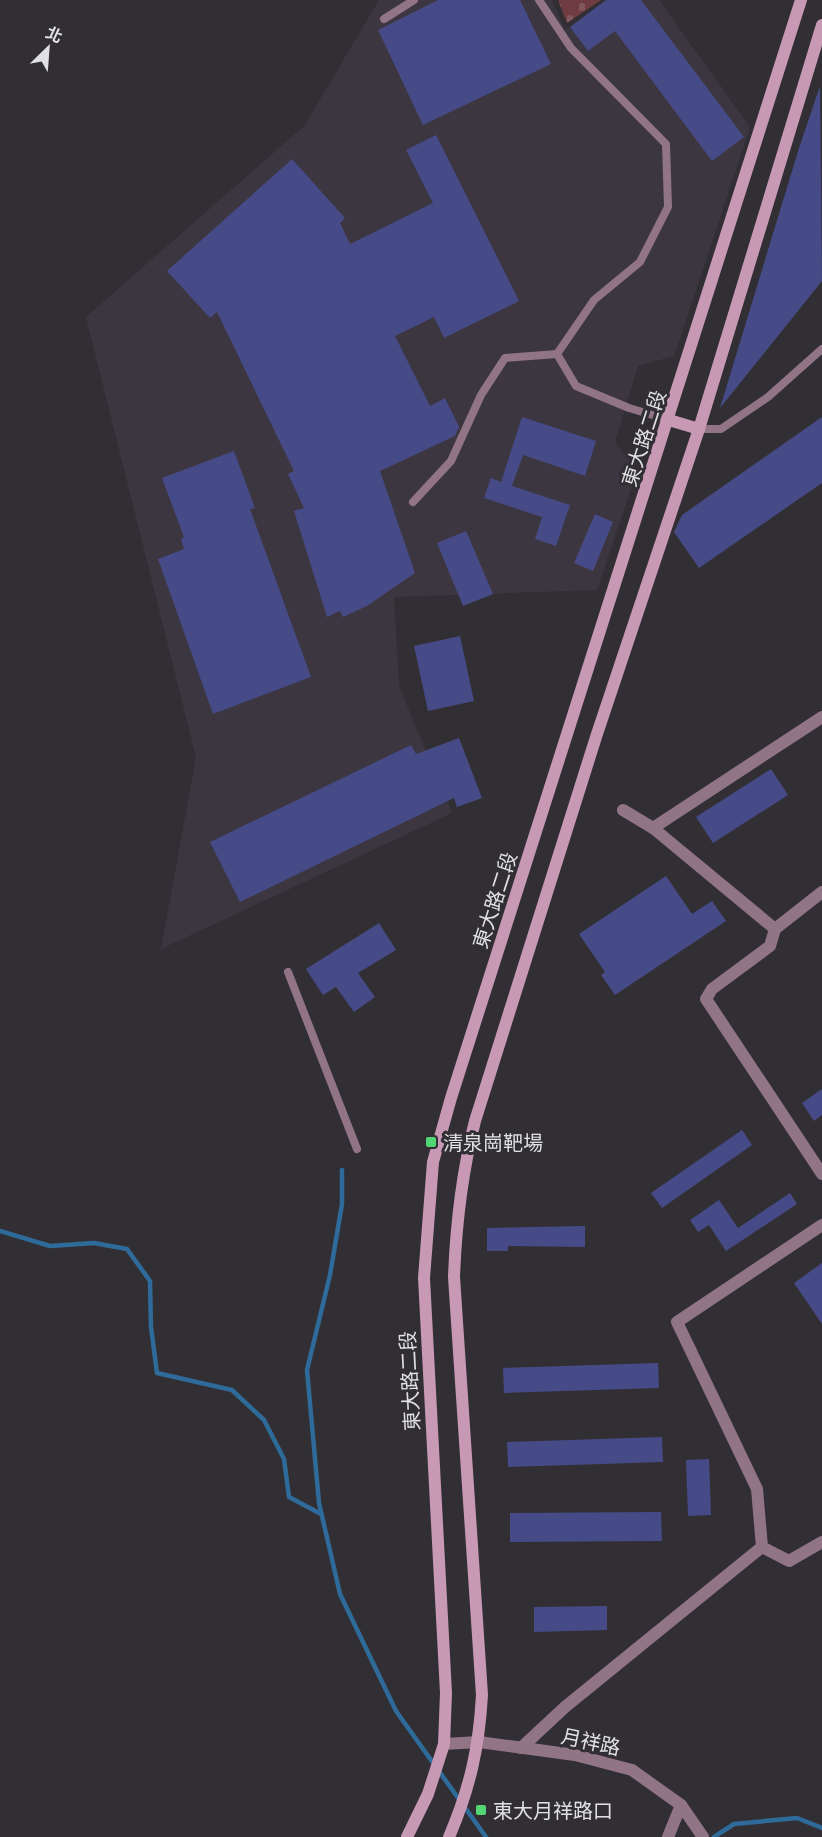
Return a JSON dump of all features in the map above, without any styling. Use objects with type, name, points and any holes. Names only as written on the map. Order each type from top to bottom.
[{"type":"street","name":"東大路二段","points":[[407,1837],[428,1794],[444,1744],[446,1693],[424,1278],[433,1162],[454,1087],[669,420],[801,0]]},
{"type":"street","points":[[449,1837],[463,1804],[479,1742],[482,1695],[454,1276],[458,1202],[475,1121],[596,737],[699,429],[822,25]]},
{"type":"street","points":[[669,420],[699,429]]},
{"type":"street","points":[[653,828],[822,717]]},
{"type":"street","points":[[623,810],[653,828],[775,929]]},
{"type":"street","points":[[822,892],[775,929],[770,946],[712,989],[706,999],[822,1173]]},
{"type":"street","points":[[762,1546],[757,1489],[677,1322],[822,1225]]},
{"type":"street","points":[[762,1546],[789,1561],[822,1542]]},
{"type":"street","points":[[521,1748],[565,1707],[762,1546]]},
{"type":"street","name":"月祥路","points":[[444,1744],[479,1742],[575,1755],[632,1770],[681,1805],[703,1837]]},
{"type":"street","points":[[668,1837],[681,1805]]},
{"type":"lane","points":[[384,19],[414,0]]},
{"type":"lane","points":[[539,0],[571,48],[666,144],[668,207],[640,262],[594,300],[557,354]]},
{"type":"lane","points":[[699,429],[721,429],[768,397],[822,349]]},
{"type":"lane","points":[[557,354],[576,386],[669,420]]},
{"type":"lane","points":[[413,502],[451,461],[481,395],[505,358],[557,354]]},
{"type":"lane","points":[[288,972],[357,1149]]},
{"type":"shaded area","points":[[379,0],[552,0],[565,30],[610,0],[659,0],[750,127],[674,356],[638,366],[615,442],[637,470],[597,590],[394,597],[399,686],[452,813],[161,949],[196,757],[86,317],[304,126]]},
{"type":"green space","points":[[558,0],[601,0],[567,23]]},
{"type":"building","points":[[438,0],[520,0],[551,64],[423,125],[378,30]]},
{"type":"building","points":[[606,0],[641,0],[744,137],[712,161],[615,31],[588,51],[570,27]]},
{"type":"building","points":[[820,86],[822,281],[720,408],[799,148]]},
{"type":"building","points":[[436,135],[519,301],[444,338],[434,317],[395,336],[430,406],[445,398],[459,427],[455,436],[380,471],[415,573],[367,606],[343,617],[340,611],[327,617],[294,511],[304,508],[288,474],[294,471],[217,312],[210,318],[167,271],[292,159],[345,218],[340,223],[350,244],[433,203],[406,150]]},
{"type":"building","points":[[522,417],[596,441],[585,476],[523,455],[512,486],[570,505],[556,546],[535,539],[542,517],[484,498],[491,478],[501,482]]},
{"type":"building","points":[[822,417],[822,483],[699,568],[674,532],[682,515]]},
{"type":"building","points":[[234,451],[255,508],[250,509],[311,677],[213,714],[158,559],[184,549],[181,539],[184,537],[162,478]]},
{"type":"building","points":[[595,514],[613,522],[593,571],[574,563]]},
{"type":"building","points":[[466,531],[493,594],[463,606],[437,543]]},
{"type":"building","points":[[460,636],[474,701],[428,711],[414,646]]},
{"type":"building","points":[[459,738],[482,798],[457,807],[454,798],[240,902],[210,842],[411,745],[416,754]]},
{"type":"building","points":[[771,769],[788,795],[713,843],[696,817]]},
{"type":"building","points":[[666,876],[692,914],[712,901],[726,921],[615,995],[601,975],[605,972],[579,934]]},
{"type":"building","points":[[379,923],[396,950],[358,973],[375,997],[354,1012],[336,987],[323,995],[306,969]]},
{"type":"building","points":[[822,1089],[822,1115],[814,1121],[802,1103]]},
{"type":"building","points":[[742,1130],[752,1145],[662,1208],[651,1193]]},
{"type":"building","points":[[790,1193],[797,1204],[726,1251],[709,1225],[698,1232],[690,1220],[719,1200],[738,1228]]},
{"type":"building","points":[[585,1226],[585,1247],[508,1246],[508,1251],[487,1251],[487,1228]]},
{"type":"building","points":[[822,1263],[822,1324],[794,1283]]},
{"type":"building","points":[[658,1363],[659,1388],[504,1393],[503,1368]]},
{"type":"building","points":[[662,1437],[663,1462],[508,1467],[507,1442]]},
{"type":"building","points":[[709,1459],[711,1515],[688,1516],[686,1460]]},
{"type":"building","points":[[661,1512],[662,1541],[510,1542],[510,1513]]},
{"type":"building","points":[[607,1606],[607,1630],[534,1632],[534,1607]]},
{"type":"waterway","points":[[342,1170],[342,1204],[330,1275],[307,1370],[319,1503],[340,1594],[396,1711],[486,1837]]},
{"type":"waterway","points":[[0,1231],[50,1246],[94,1243],[127,1249],[150,1281],[151,1327],[157,1373],[232,1390],[264,1420],[284,1459],[289,1497],[321,1514]]},
{"type":"waterway","points":[[714,1837],[734,1824],[797,1818],[822,1828]]},
{"type":"place","name":"清泉崗靶場","points":[[431,1142]]},
{"type":"place","name":"東大月祥路口","points":[[481,1810]]}]
